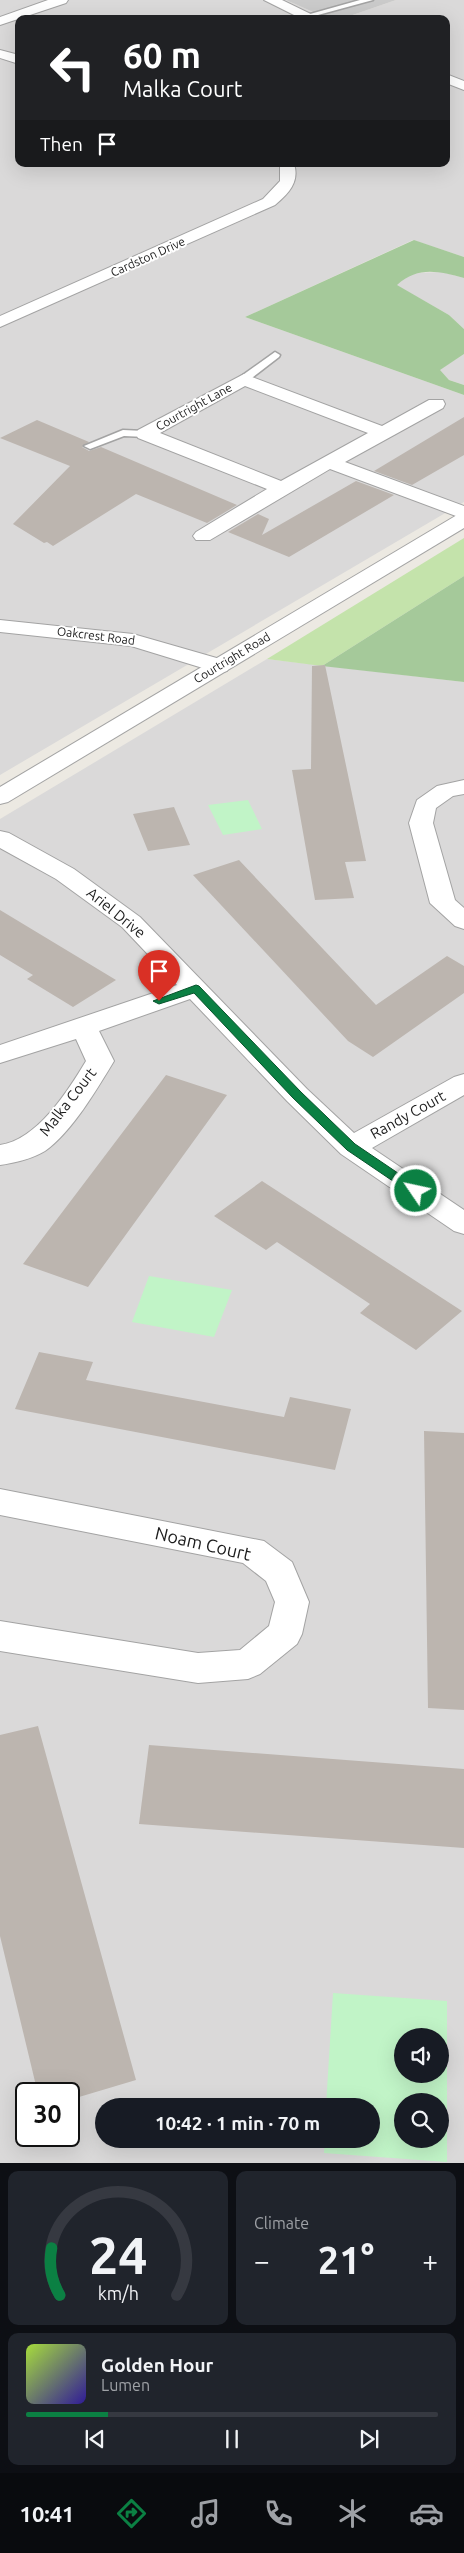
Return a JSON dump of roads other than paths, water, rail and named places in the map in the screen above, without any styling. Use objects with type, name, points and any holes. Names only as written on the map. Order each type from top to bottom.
[{"type":"street","points":[[18,15],[62,0]]},
{"type":"street","points":[[271,0],[306,15]]},
{"type":"street","points":[[0,21],[15,16]]},
{"type":"street","points":[[0,54],[15,59]]},
{"type":"street","points":[[450,80],[464,86]]},
{"type":"street","name":"Cardston Drive","points":[[0,322],[250,213],[281,192],[288,181],[287,167]]},
{"type":"street","name":"Courtright Lane","points":[[145,434],[244,379],[381,432]]},
{"type":"street","points":[[203,536],[282,488],[332,463],[381,432],[436,404]]},
{"type":"street","name":"Courtright Lane","points":[[145,434],[282,488]]},
{"type":"street","points":[[332,463],[464,513]]},
{"type":"street","name":"Courtright Road","points":[[0,798],[464,519]]},
{"type":"street","name":"Oakcrest Road","points":[[0,626],[134,640],[219,666]]},
{"type":"street","points":[[464,788],[445,791],[425,805],[420,823],[442,903],[464,922]]},
{"type":"street","name":"Ariel Drive","points":[[0,838],[65,874],[131,922],[297,1095],[351,1147],[464,1224]]},
{"type":"street","points":[[0,1054],[196,988]]},
{"type":"street","name":"Malka Court","points":[[0,1155],[36,1143],[88,1081],[100,1061],[84,1027]]},
{"type":"street","name":"Randy Court","points":[[351,1147],[459,1092]]},
{"type":"street","name":"Noam Court","points":[[0,1502],[252,1551],[280,1572],[292,1602],[285,1634],[248,1664],[198,1668],[0,1636]]},
{"type":"lane","points":[[318,15],[369,0]]},
{"type":"lane","points":[[244,379],[276,355]]},
{"type":"lane","points":[[90,446],[123,433],[145,434]]}]
